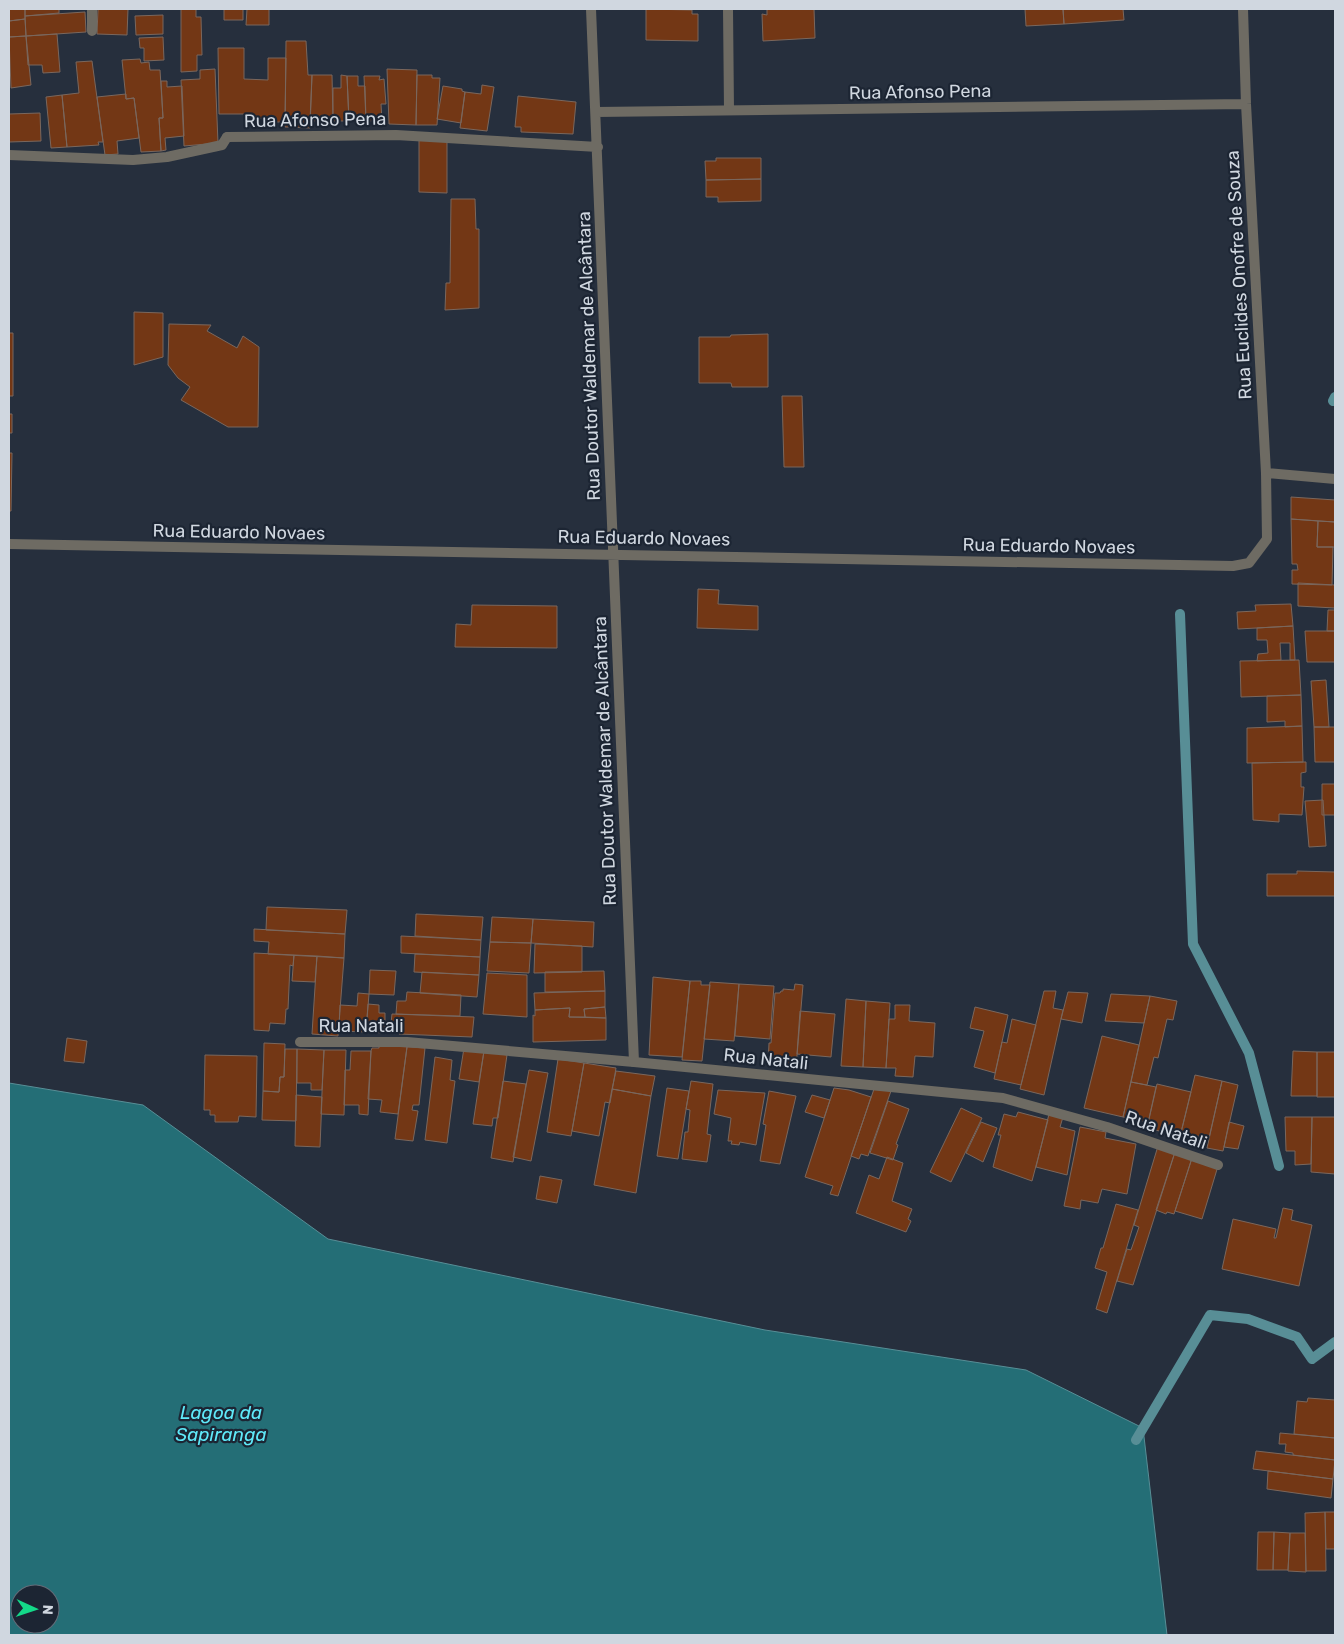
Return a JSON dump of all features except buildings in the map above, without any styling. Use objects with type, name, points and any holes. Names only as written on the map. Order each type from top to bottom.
[{"type":"street","points":[[92,9],[92,32]]},
{"type":"street","name":"Rua Doutor Waldemar de Alcântara","points":[[591,9],[634,1062]]},
{"type":"street","points":[[728,9],[728,110]]},
{"type":"street","name":"Rua Euclides Onofre de Souza","points":[[1243,9],[1246,104],[1266,473],[1267,539]]},
{"type":"street","name":"Rua Afonso Pena","points":[[596,112],[1246,104]]},
{"type":"street","name":"Rua Afonso Pena","points":[[9,155],[133,160],[167,157],[208,149],[222,145],[227,137],[396,135],[598,147]]},
{"type":"street","points":[[1266,473],[1335,479]]},
{"type":"street","name":"Rua Eduardo Novaes","points":[[9,544],[1233,566],[1249,563],[1267,539]]},
{"type":"street","name":"Rua Natali","points":[[300,1042],[407,1042],[1002,1098],[1107,1126],[1218,1165]]},
{"type":"water","name":"Lagoa da Sapiranga","points":[[9,1083],[143,1105],[328,1239],[765,1330],[1026,1370],[1143,1428],[1167,1635],[9,1635]]},
{"type":"waterway","points":[[1333,401],[1335,397]]},
{"type":"waterway","points":[[1180,614],[1193,944],[1249,1053],[1279,1166]]},
{"type":"waterway","points":[[1136,1440],[1210,1315],[1248,1319],[1297,1337],[1312,1359],[1335,1342]]}]
